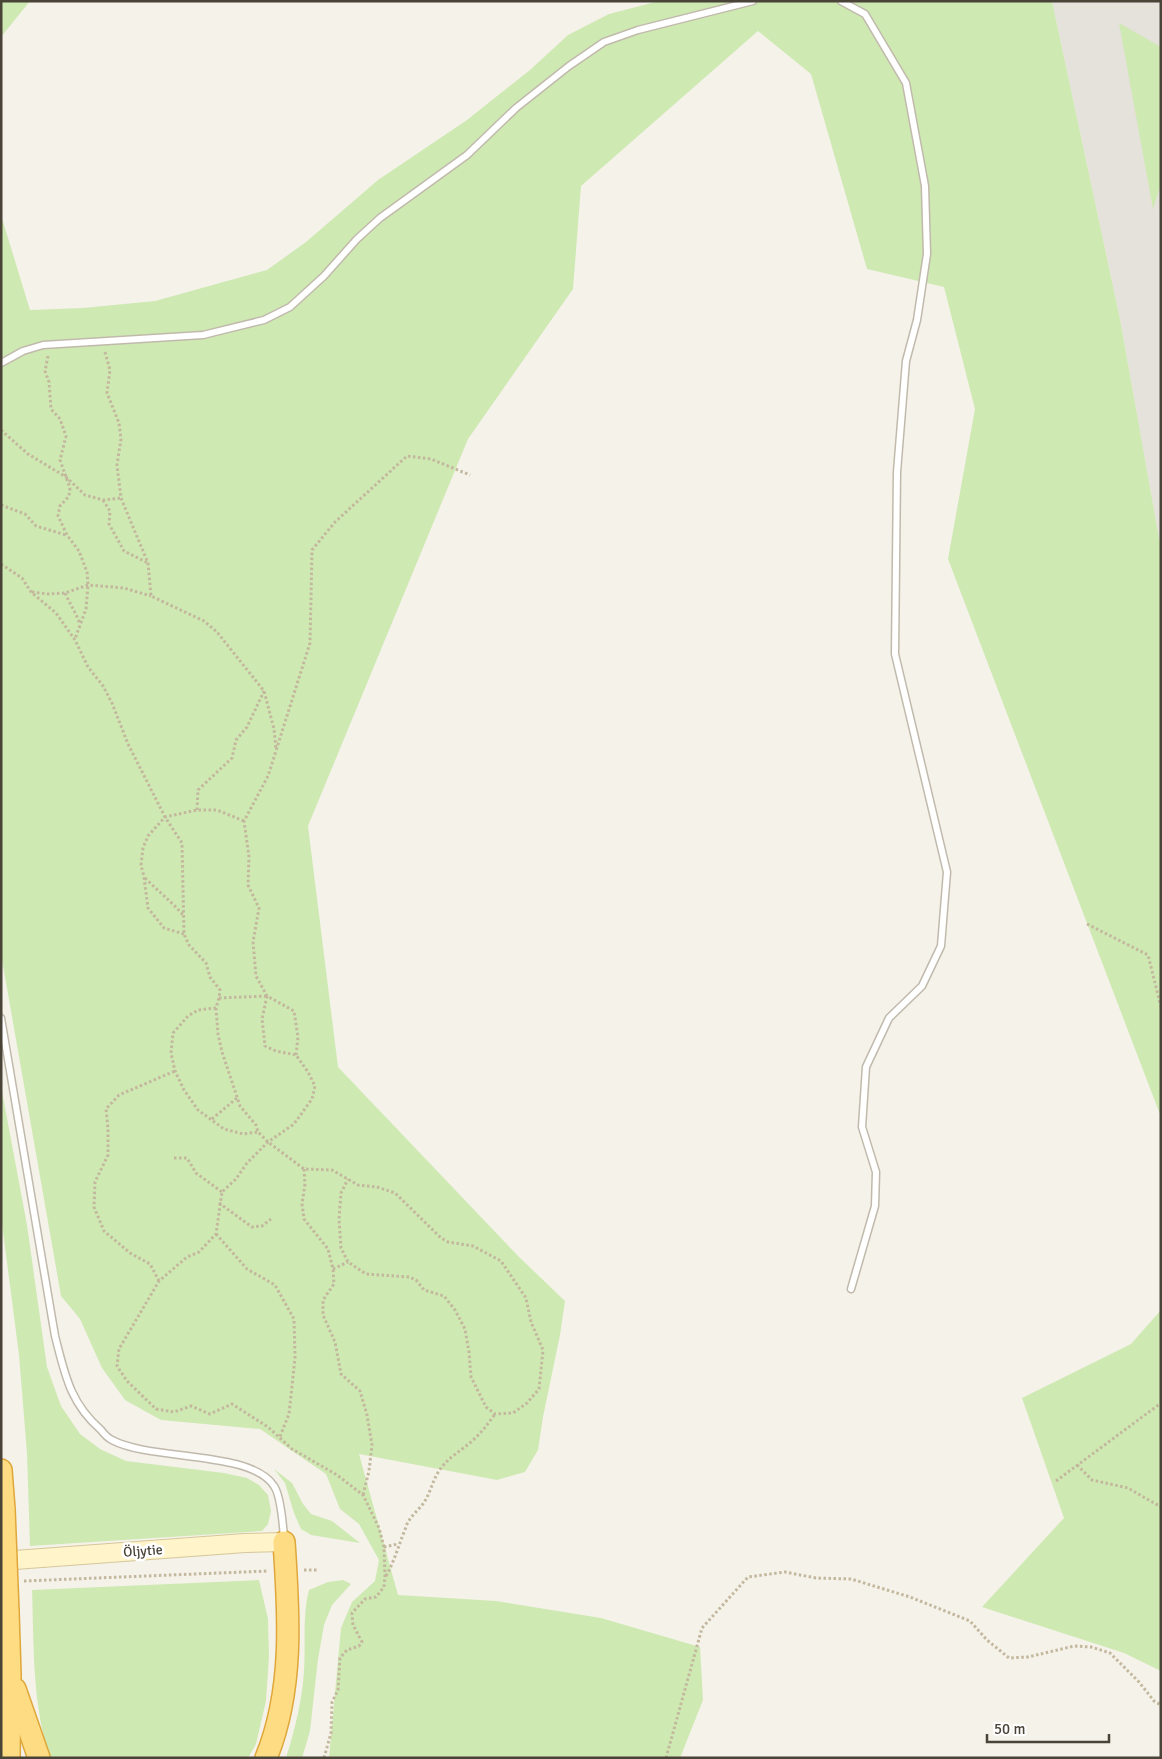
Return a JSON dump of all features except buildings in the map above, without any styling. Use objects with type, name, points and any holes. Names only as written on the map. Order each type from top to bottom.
[{"type":"highway","points":[[1,1470],[8,1612],[10,1758]]},
{"type":"highway","points":[[266,1758],[278,1727],[285,1684],[287,1648],[284,1542]]},
{"type":"highway","points":[[10,1676],[39,1758]]},
{"type":"main road","name":"Öljytie","points":[[1,1561],[245,1543],[284,1542]]},
{"type":"lane","points":[[1,363],[23,351],[43,345],[203,335],[264,320],[290,307],[324,276],[357,238],[380,218],[467,155],[516,108],[569,66],[604,42],[638,30],[753,1]]},
{"type":"lane","points":[[841,1],[865,14],[906,83],[925,186],[928,254],[917,320],[906,362],[897,472],[895,654],[947,872],[941,946],[922,986],[889,1018],[866,1067],[862,1127],[876,1172],[875,1206],[851,1289]]},
{"type":"lane","points":[[1,1018],[55,1336],[75,1401],[90,1421],[112,1440],[136,1448],[243,1465],[261,1472],[275,1487],[281,1513],[284,1542]]},
{"type":"path","points":[[102,341],[110,370],[107,393],[119,423],[121,439],[117,464],[121,498],[148,563],[152,596]]},
{"type":"path","points":[[43,345],[48,357],[45,371],[49,382],[51,409],[60,420],[66,436],[60,460],[70,488],[69,496],[60,506],[58,516],[67,535],[79,552],[87,572],[86,609],[75,640]]},
{"type":"path","points":[[1,430],[28,454],[66,477],[85,495],[103,500],[121,498]]},
{"type":"path","points":[[296,1055],[276,1051],[265,1046],[262,1020],[267,996],[256,976],[253,942],[259,908],[248,885],[249,857],[244,821],[268,776],[310,643],[312,550],[335,522],[407,456],[432,460],[470,475]]},
{"type":"path","points":[[103,500],[110,511],[110,524],[124,551],[148,563]]},
{"type":"path","points":[[1,504],[25,514],[36,526],[67,535]]},
{"type":"path","points":[[1,564],[22,578],[31,592],[56,613],[75,640],[88,667],[112,703],[128,744],[165,817],[182,843],[184,934],[189,945],[206,963],[210,977],[220,990],[216,1008],[218,1034],[236,1098],[243,1111],[256,1125],[258,1132],[268,1142],[304,1169],[332,1170],[348,1179],[358,1185],[378,1187],[395,1193],[441,1238],[448,1242],[473,1246],[502,1261],[526,1298],[531,1322],[543,1350],[539,1389],[527,1403],[513,1413],[495,1414],[486,1407],[471,1377],[465,1328],[455,1310],[444,1296],[424,1290],[416,1280],[409,1277],[366,1274],[348,1262],[341,1248],[339,1219],[341,1192],[348,1179]]},
{"type":"path","points":[[31,592],[65,593],[88,585],[124,588],[152,596],[204,621],[217,632],[264,691],[274,729],[276,750]]},
{"type":"path","points":[[65,593],[75,610],[80,625]]},
{"type":"path","points":[[197,810],[198,790],[232,758],[236,740],[247,727],[264,691]]},
{"type":"path","points":[[184,934],[164,928],[148,908],[141,865],[143,848],[148,836],[165,817],[197,810],[218,810],[244,821]]},
{"type":"path","points":[[144,877],[184,916]]},
{"type":"path","points":[[1087,924],[1148,955],[1161,1007]]},
{"type":"path","points":[[219,998],[267,996],[294,1011],[298,1037],[296,1055],[315,1086],[312,1099],[294,1124],[268,1142],[247,1163],[236,1179],[222,1192],[216,1234],[198,1252],[187,1257],[159,1281],[119,1349],[117,1366],[127,1382],[156,1409],[174,1412],[191,1406],[210,1414],[232,1404],[268,1427],[279,1439],[311,1461],[337,1475],[362,1495],[380,1528],[384,1547],[386,1576],[384,1587],[376,1596],[365,1599],[352,1614],[353,1625],[362,1642],[359,1646],[347,1650],[340,1658],[338,1690],[332,1702],[331,1734],[324,1758]]},
{"type":"path","points":[[216,1008],[198,1010],[188,1016],[173,1033],[171,1053],[175,1071],[184,1090],[198,1110],[224,1129],[243,1134],[258,1132]]},
{"type":"path","points":[[159,1281],[150,1264],[130,1253],[104,1231],[94,1207],[95,1182],[108,1155],[106,1110],[119,1094],[175,1071]]},
{"type":"path","points":[[212,1119],[236,1098]]},
{"type":"path","points":[[174,1158],[187,1158],[196,1173],[222,1192]]},
{"type":"path","points":[[304,1169],[305,1184],[302,1204],[304,1219],[328,1249],[333,1269],[334,1284],[323,1300],[323,1315],[335,1342],[341,1374],[360,1391],[368,1416],[372,1445],[369,1471],[362,1495]]},
{"type":"path","points":[[219,1203],[252,1227],[262,1226],[271,1219]]},
{"type":"path","points":[[216,1234],[247,1269],[275,1285],[294,1319],[295,1358],[289,1414],[279,1439]]},
{"type":"path","points":[[333,1269],[341,1267],[348,1262]]},
{"type":"path","points":[[1056,1481],[1161,1403]]},
{"type":"path","points":[[386,1576],[394,1561],[398,1544],[406,1526],[426,1500],[439,1471],[453,1455],[483,1430],[495,1414]]},
{"type":"path","points":[[1077,1466],[1092,1480],[1128,1488],[1161,1507]]},
{"type":"path","points":[[384,1547],[398,1544]]},
{"type":"path","points":[[20,1582],[250,1570],[318,1570]]},
{"type":"path","points":[[666,1758],[702,1628],[748,1577],[785,1572],[816,1578],[851,1579],[910,1596],[970,1621],[987,1640],[1009,1658],[1028,1657],[1074,1646],[1091,1647],[1110,1654],[1139,1682],[1154,1701],[1161,1705]]},
{"type":"shaded area","points":[[1052,1],[1161,1],[1161,549],[1120,319]]},
{"type":"green space","points":[[1,1],[30,1],[1,37]]},
{"type":"green space","points":[[659,1],[1052,1],[1120,319],[1161,549],[1161,1117],[948,559],[975,409],[944,287],[867,269],[811,74],[758,31],[581,186],[573,289],[468,439],[308,826],[338,1067],[518,1256],[565,1301],[538,1450],[525,1472],[497,1480],[359,1454],[398,1595],[496,1601],[601,1618],[700,1647],[703,1700],[680,1758],[329,1758],[341,1628],[352,1602],[375,1581],[379,1560],[359,1524],[340,1509],[326,1474],[260,1429],[161,1420],[125,1400],[102,1368],[80,1319],[61,1296],[1,954],[1,215],[30,310],[83,308],[155,301],[267,270],[306,242],[378,180],[467,120],[530,70],[568,35],[609,14]]},
{"type":"green space","points":[[1119,23],[1161,47],[1161,184],[1153,209]]},
{"type":"green space","points":[[1,1086],[27,1225],[47,1367],[61,1406],[80,1434],[100,1449],[126,1461],[224,1473],[247,1478],[259,1485],[268,1495],[271,1511],[268,1524],[262,1531],[30,1546],[27,1453],[19,1355],[1,1216]]},
{"type":"green space","points":[[1161,1310],[1161,1671],[1124,1653],[982,1607],[1064,1518],[1022,1398],[1131,1344]]},
{"type":"green space","points":[[274,1469],[292,1483],[303,1504],[311,1514],[332,1521],[360,1543],[311,1535],[301,1529],[285,1483]]},
{"type":"green space","points":[[259,1580],[268,1619],[269,1656],[266,1701],[256,1744],[248,1758],[50,1758],[44,1738],[37,1696],[32,1590]]},
{"type":"green space","points":[[343,1580],[351,1584],[332,1605],[324,1625],[310,1731],[302,1758],[286,1758],[302,1693],[306,1610],[309,1590],[328,1582]]}]
